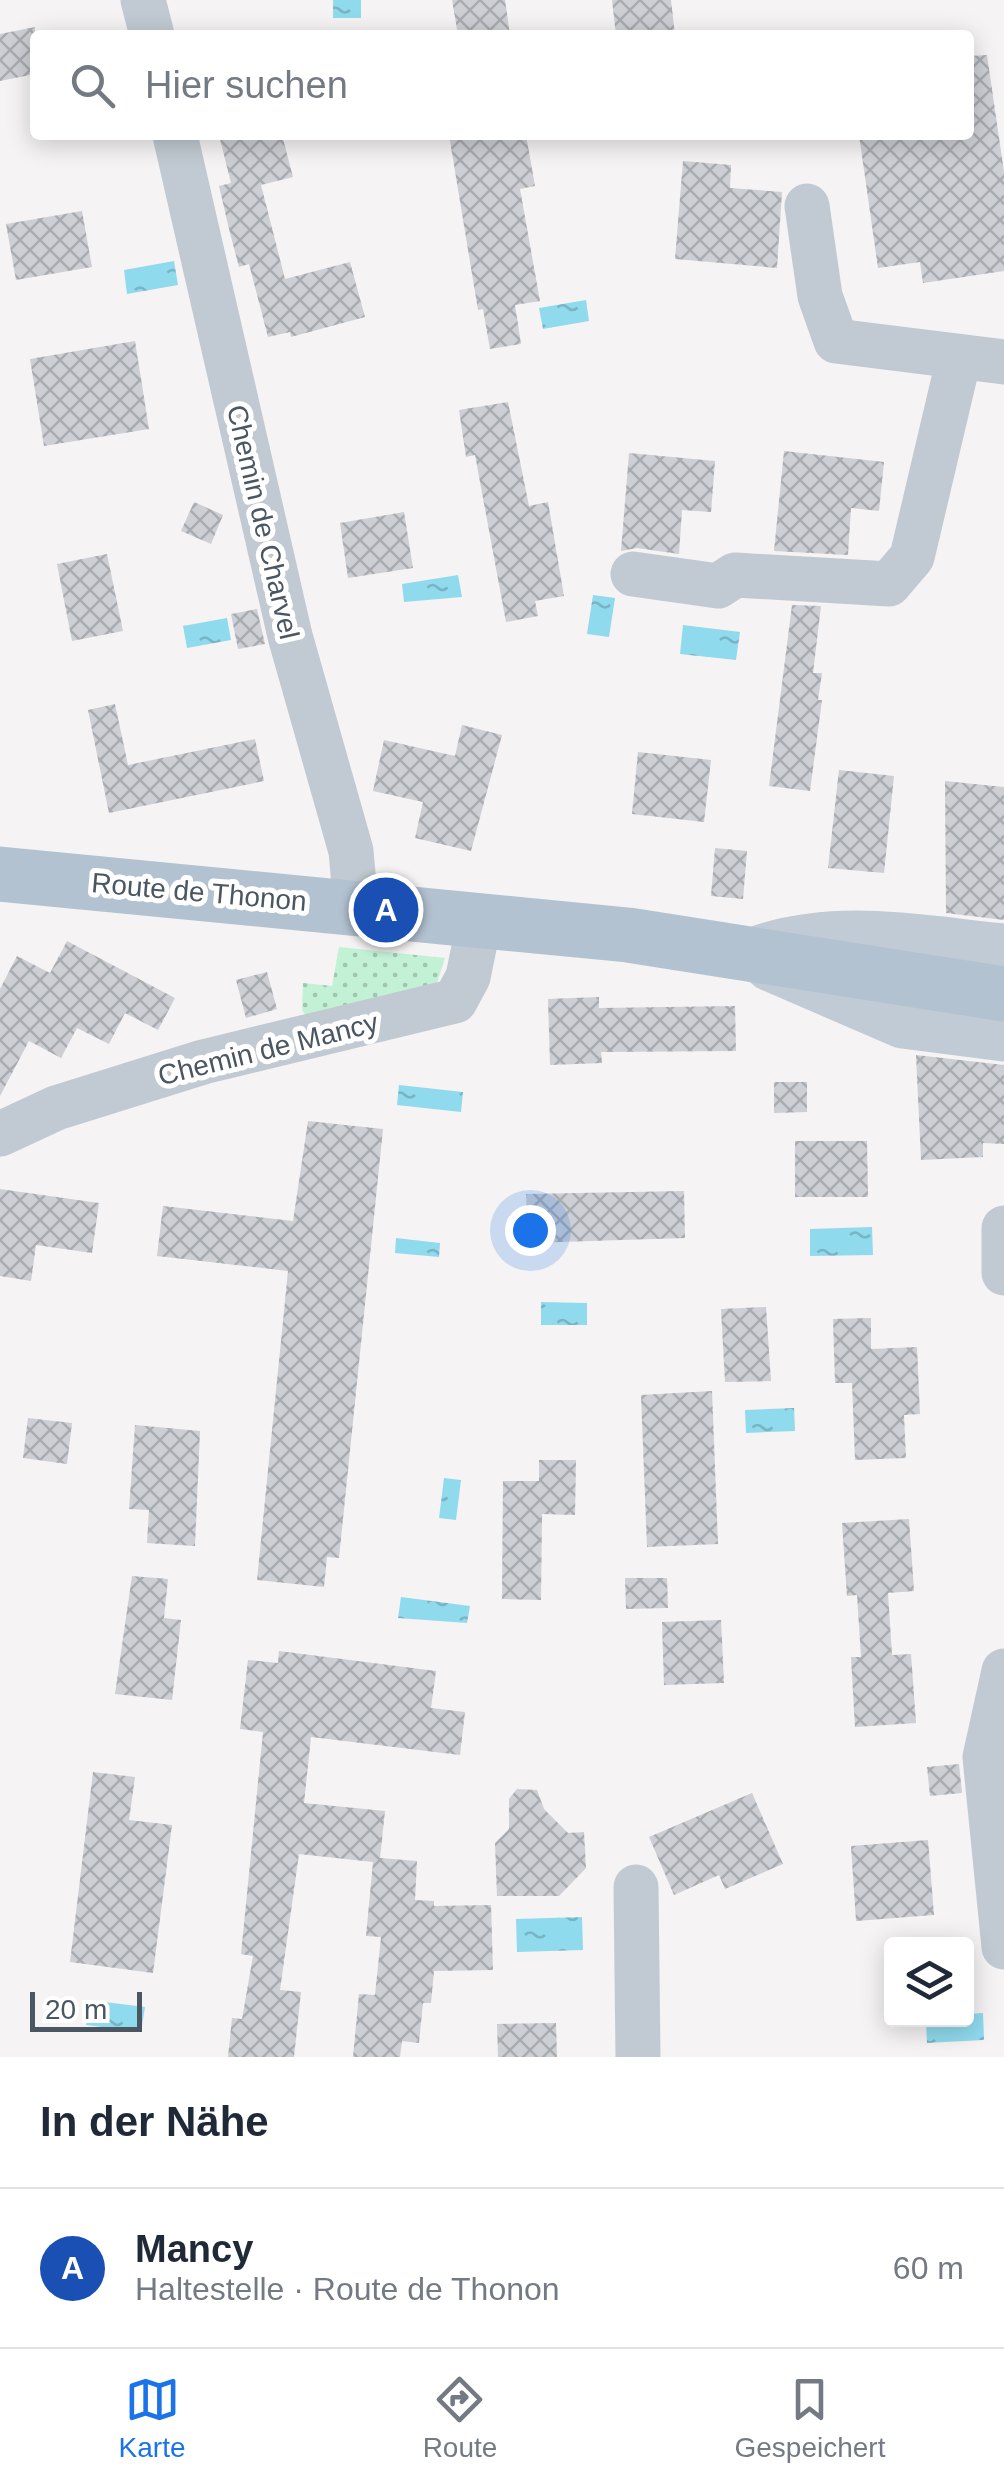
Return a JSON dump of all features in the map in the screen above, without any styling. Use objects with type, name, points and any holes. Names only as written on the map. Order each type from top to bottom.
[{"type":"main road","name":"Route de Thonon","points":[[0,874],[480,918],[756,954]]},
{"type":"main road","points":[[756,954],[1004,994]]},
{"type":"street","points":[[144,0],[151,30]]},
{"type":"street","name":"Chemin de Charvel","points":[[176,140],[290,636],[351,851],[356,907]]},
{"type":"street","points":[[807,206],[820,296],[836,341],[1004,362]]},
{"type":"street","points":[[633,574],[718,586],[735,575],[889,584],[912,557],[959,358]]},
{"type":"street","name":"Chemin de Mancy","points":[[0,1134],[56,1108],[203,1062],[455,1002],[468,977],[480,918]]},
{"type":"street","name":"Route de Thonon","points":[[756,954],[792,941],[839,936],[1004,952]]},
{"type":"street","name":"Route de Thonon","points":[[756,954],[784,972],[903,1020],[1004,1034]]},
{"type":"street","points":[[1004,1228],[1004,1273]]},
{"type":"street","points":[[1004,1671],[984,1757],[1004,1947]]},
{"type":"street","points":[[636,1887],[638,2057]]},
{"type":"green space","points":[[339,947],[445,958],[437,983],[307,1017],[302,1010],[303,983],[332,986]]},
{"type":"water","points":[[333,0],[361,0],[361,18],[333,18]]},
{"type":"water","points":[[174,261],[178,285],[127,294],[124,270]]},
{"type":"water","points":[[586,300],[589,321],[543,329],[539,308]]},
{"type":"water","points":[[458,575],[462,597],[404,602],[402,584]]},
{"type":"water","points":[[593,595],[615,598],[609,637],[587,634]]},
{"type":"water","points":[[227,618],[231,640],[187,648],[183,626]]},
{"type":"water","points":[[683,625],[740,632],[736,660],[680,654]]},
{"type":"water","points":[[399,1085],[463,1092],[461,1112],[397,1105]]},
{"type":"water","points":[[872,1227],[873,1255],[810,1256],[810,1229]]},
{"type":"water","points":[[396,1238],[440,1243],[439,1257],[395,1253]]},
{"type":"water","points":[[541,1302],[587,1303],[587,1325],[541,1325]]},
{"type":"water","points":[[794,1408],[795,1431],[746,1433],[745,1410]]},
{"type":"water","points":[[444,1478],[461,1480],[456,1520],[439,1518]]},
{"type":"water","points":[[401,1597],[470,1606],[467,1623],[398,1618]]},
{"type":"water","points":[[582,1917],[583,1950],[517,1952],[516,1919]]},
{"type":"water","points":[[89,2000],[145,2007],[141,2032],[86,2025]]},
{"type":"water","points":[[983,2013],[984,2040],[927,2043],[926,2027],[974,2027],[974,2014]]},
{"type":"building","points":[[452,0],[505,0],[509,30],[457,30]]},
{"type":"building","points":[[612,0],[671,0],[674,30],[615,30]]},
{"type":"building","points":[[35,27],[30,30],[30,75],[0,81],[0,34]]},
{"type":"building","points":[[987,55],[1004,172],[1004,271],[923,283],[920,262],[878,268],[860,140],[974,140],[974,56]]},
{"type":"building","points":[[220,140],[283,140],[293,177],[261,185],[285,279],[350,262],[365,317],[291,337],[290,332],[268,337],[249,264],[239,267],[229,229],[219,186],[231,183]]},
{"type":"building","points":[[450,140],[527,140],[535,186],[520,189],[540,301],[515,305],[521,344],[490,349],[483,309],[478,310]]},
{"type":"building","points":[[683,161],[731,165],[730,188],[782,192],[777,268],[675,259]]},
{"type":"building","points":[[82,211],[92,267],[16,280],[6,224]]},
{"type":"building","points":[[135,341],[149,429],[44,446],[30,359]]},
{"type":"building","points":[[508,402],[529,506],[548,502],[564,596],[535,601],[538,616],[506,622],[475,455],[466,457],[459,410]]},
{"type":"building","points":[[784,451],[884,462],[879,511],[851,508],[848,555],[774,551]]},
{"type":"building","points":[[629,453],[715,461],[711,512],[682,510],[679,554],[637,548],[621,551]]},
{"type":"building","points":[[194,502],[223,515],[211,544],[181,531]]},
{"type":"building","points":[[404,512],[413,568],[348,578],[340,523]]},
{"type":"building","points":[[107,554],[123,631],[72,641],[57,564]]},
{"type":"building","points":[[792,605],[821,606],[813,673],[822,673],[818,700],[822,700],[810,791],[769,786]]},
{"type":"building","points":[[257,609],[265,644],[238,649],[231,614]]},
{"type":"building","points":[[115,704],[128,765],[255,739],[264,781],[109,813],[88,710]]},
{"type":"building","points":[[462,725],[502,735],[471,851],[415,838],[423,802],[373,791],[384,740],[455,756]]},
{"type":"building","points":[[638,752],[711,760],[704,822],[632,814]]},
{"type":"building","points":[[839,770],[894,776],[884,873],[828,868]]},
{"type":"building","points":[[945,781],[1004,787],[1004,920],[946,913]]},
{"type":"building","points":[[715,848],[747,851],[743,899],[711,896]]},
{"type":"building","points":[[67,941],[175,998],[158,1030],[125,1013],[109,1044],[77,1028],[61,1058],[29,1041],[0,1096],[0,989],[17,956],[50,973]]},
{"type":"building","points":[[267,972],[277,1009],[246,1018],[236,980]]},
{"type":"building","points":[[599,997],[599,1008],[735,1006],[736,1051],[601,1052],[602,1063],[550,1065],[548,999]]},
{"type":"building","points":[[916,1055],[1004,1065],[1004,1144],[983,1143],[983,1157],[921,1160]]},
{"type":"building","points":[[774,1082],[807,1082],[807,1112],[774,1113]]},
{"type":"building","points":[[308,1121],[383,1129],[339,1558],[327,1557],[324,1587],[257,1580],[288,1271],[157,1256],[163,1206],[293,1221]]},
{"type":"building","points":[[795,1141],[867,1141],[868,1197],[795,1197]]},
{"type":"building","points":[[0,1189],[99,1203],[92,1253],[36,1245],[31,1281],[0,1276]]},
{"type":"building","points":[[684,1191],[685,1238],[528,1243],[526,1194]]},
{"type":"building","points":[[766,1307],[771,1381],[725,1382],[721,1309]]},
{"type":"building","points":[[871,1318],[871,1349],[917,1347],[920,1414],[904,1415],[906,1458],[855,1460],[852,1383],[835,1383],[833,1319]]},
{"type":"building","points":[[712,1391],[718,1544],[647,1547],[641,1395]]},
{"type":"building","points":[[28,1418],[72,1423],[67,1464],[23,1458]]},
{"type":"building","points":[[135,1425],[200,1431],[195,1546],[147,1543],[149,1510],[129,1509]]},
{"type":"building","points":[[539,1460],[576,1460],[575,1515],[542,1514],[541,1600],[502,1599],[503,1481],[539,1481]]},
{"type":"building","points":[[909,1519],[914,1591],[888,1593],[892,1655],[911,1654],[916,1723],[855,1727],[851,1657],[861,1657],[857,1595],[847,1596],[842,1523]]},
{"type":"building","points":[[132,1576],[168,1579],[164,1618],[181,1620],[172,1700],[115,1694]]},
{"type":"building","points":[[625,1578],[667,1578],[668,1608],[626,1609]]},
{"type":"building","points":[[721,1620],[724,1683],[664,1685],[662,1622]]},
{"type":"building","points":[[279,1651],[436,1671],[431,1708],[465,1712],[460,1755],[311,1737],[304,1803],[385,1811],[380,1858],[417,1861],[415,1900],[434,1901],[434,1906],[491,1905],[493,1970],[434,1971],[431,2003],[423,2003],[419,2043],[402,2041],[400,2057],[353,2057],[359,1994],[375,1995],[381,1937],[366,1936],[373,1862],[299,1854],[280,1990],[301,1992],[294,2057],[228,2057],[232,2018],[242,2019],[253,1956],[241,1954],[263,1732],[240,1729],[248,1660],[278,1663]]},
{"type":"building","points":[[959,1764],[962,1793],[930,1796],[927,1767]]},
{"type":"building","points":[[93,1772],[135,1777],[129,1820],[172,1825],[153,1973],[70,1962]]},
{"type":"building","points":[[517,1789],[537,1790],[544,1809],[568,1833],[584,1832],[586,1868],[559,1896],[497,1896],[495,1843],[509,1829],[509,1799]]},
{"type":"building","points":[[752,1793],[783,1864],[725,1889],[719,1875],[674,1895],[649,1837]]},
{"type":"building","points":[[928,1840],[934,1915],[856,1921],[851,1846]]},
{"type":"building","points":[[556,2023],[557,2057],[498,2057],[497,2024]]},
{"type":"place","name":"Mancy","points":[[386,910]]}]
